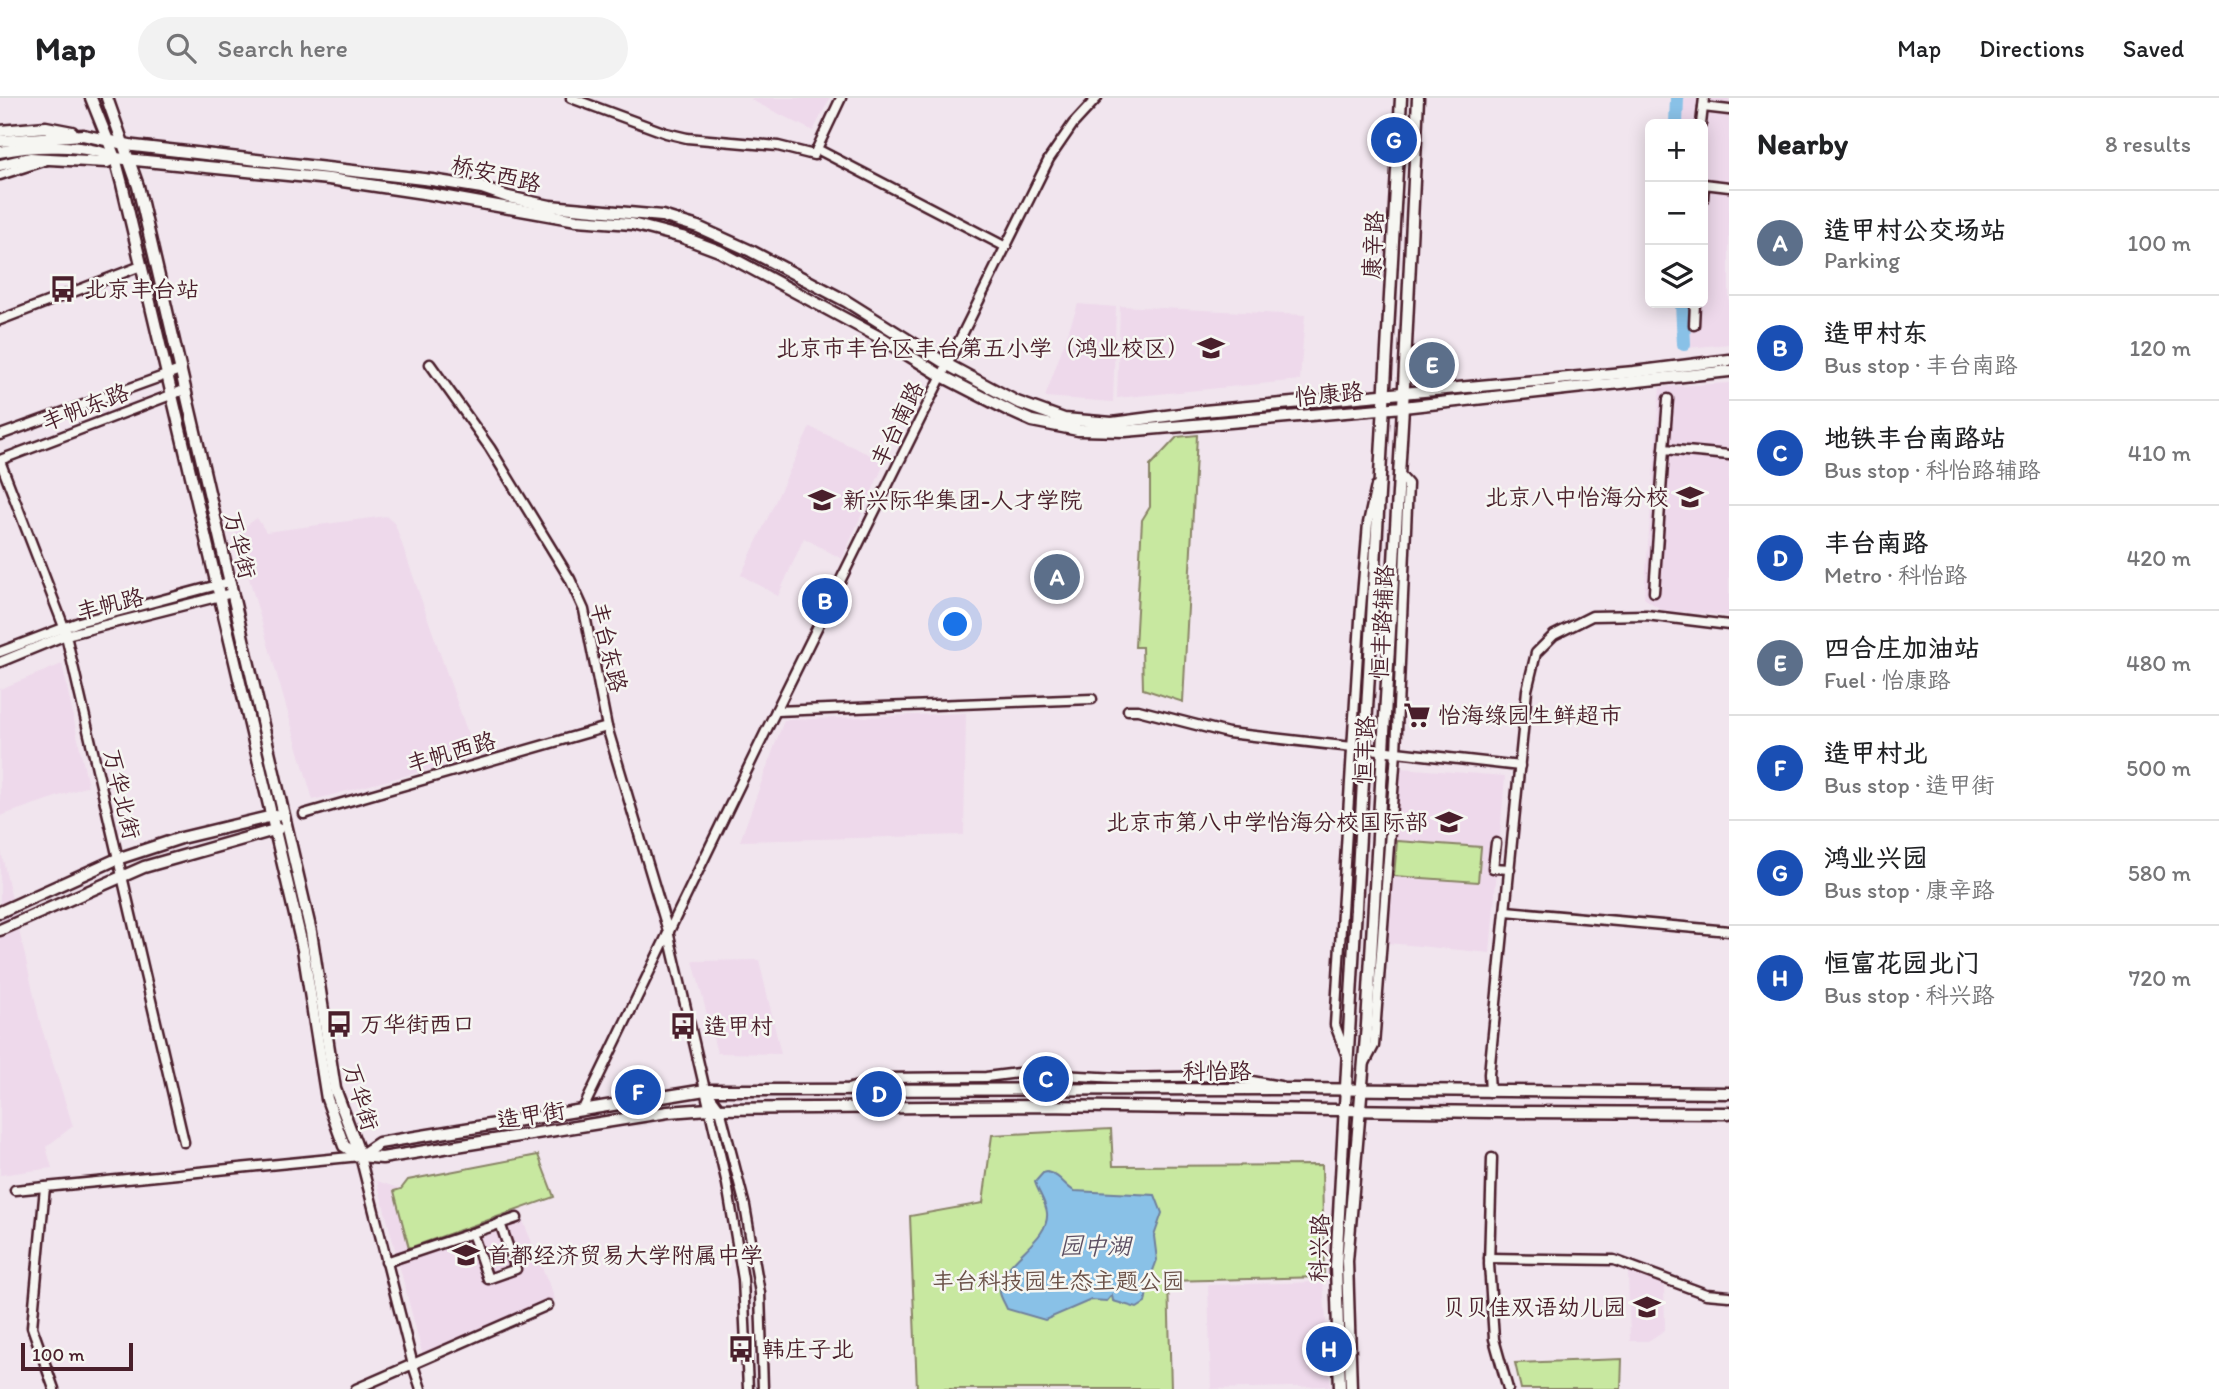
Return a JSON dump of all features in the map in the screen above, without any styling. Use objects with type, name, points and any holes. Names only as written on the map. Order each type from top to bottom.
[{"type":"main road","name":"万华街","points":[[91,98],[115,158],[221,596],[308,973],[327,1099],[344,1146],[360,1156]]},
{"type":"main road","name":"万华街","points":[[107,98],[138,186],[288,827],[316,959],[335,1089],[360,1156]]},
{"type":"main road","name":"康辛路","points":[[1384,394],[1401,98]]},
{"type":"main road","name":"康辛路","points":[[1404,392],[1418,98]]},
{"type":"main road","points":[[0,131],[46,127],[83,135]]},
{"type":"main road","name":"桥安西路","points":[[0,141],[83,135],[123,143],[432,180],[482,188],[550,206],[662,216],[698,227],[787,270],[846,301],[948,365]]},
{"type":"main road","name":"桥安西路","points":[[0,152],[37,147],[104,152],[115,158],[329,179],[577,220],[632,224],[719,251],[879,337],[942,376]]},
{"type":"main road","points":[[0,165],[30,158],[107,162],[115,158]]},
{"type":"main road","name":"怡康路","points":[[948,365],[1039,412],[1064,419],[1112,423],[1204,411],[1634,372],[1729,360]]},
{"type":"main road","name":"怡康路","points":[[942,376],[1032,421],[1078,430],[1138,430],[1403,407],[1729,371]]},
{"type":"main road","name":"恒丰路","points":[[1358,1110],[1363,1065],[1404,392]]},
{"type":"main road","name":"恒丰路","points":[[1345,1109],[1384,394]]},
{"type":"main road","points":[[0,912],[117,859],[181,838],[284,813]]},
{"type":"main road","points":[[0,930],[121,876],[180,855],[288,827]]},
{"type":"main road","name":"科怡路","points":[[705,1090],[1293,1089],[1729,1093]]},
{"type":"main road","name":"造甲街","points":[[360,1156],[380,1143],[705,1090]]},
{"type":"main road","name":"科怡路","points":[[709,1109],[1041,1106],[1729,1113]]},
{"type":"main road","name":"造甲街","points":[[360,1156],[382,1158],[668,1112],[709,1109]]},
{"type":"main road","name":"科兴路","points":[[1340,1389],[1336,1267],[1345,1109]]},
{"type":"main road","name":"科兴路","points":[[1351,1389],[1348,1261],[1358,1110]]},
{"type":"street","points":[[571,98],[666,133],[687,138],[815,152],[1006,247]]},
{"type":"street","points":[[815,152],[841,98]]},
{"type":"street","name":"丰台南路","points":[[668,931],[1056,148],[1097,98]]},
{"type":"street","points":[[1703,103],[1729,110]]},
{"type":"street","points":[[0,175],[51,158]]},
{"type":"street","points":[[1708,185],[1729,187]]},
{"type":"street","points":[[0,320],[141,267]]},
{"type":"street","points":[[1694,326],[1695,308]]},
{"type":"street","name":"丰台东路","points":[[430,364],[491,448],[578,594],[584,610],[607,727],[668,931]]},
{"type":"street","name":"丰帆东路","points":[[0,435],[180,370]]},
{"type":"street","name":"丰帆东路","points":[[0,460],[184,390]]},
{"type":"street","points":[[1654,592],[1668,399]]},
{"type":"street","points":[[1664,449],[1729,455]]},
{"type":"street","name":"万华北街","points":[[0,460],[65,631],[184,1142]]},
{"type":"street","name":"恒丰路辅路","points":[[1348,1057],[1335,1025],[1368,523],[1381,466]]},
{"type":"street","name":"恒丰路辅路","points":[[1363,1065],[1374,1046],[1396,752],[1408,484],[1399,474]]},
{"type":"street","name":"丰帆路","points":[[0,652],[229,582]]},
{"type":"street","name":"丰帆路","points":[[0,662],[65,631],[232,593]]},
{"type":"street","points":[[1490,1092],[1489,1074],[1527,690],[1536,653],[1554,635],[1592,617],[1646,615],[1729,625]]},
{"type":"street","points":[[776,711],[1092,699]]},
{"type":"street","points":[[1128,710],[1139,710],[1228,733],[1520,766]]},
{"type":"street","name":"丰帆西路","points":[[304,814],[607,727]]},
{"type":"street","points":[[1496,843],[1493,868],[1510,869]]},
{"type":"street","points":[[1506,911],[1729,931]]},
{"type":"street","points":[[668,931],[731,1203],[743,1279],[748,1389]]},
{"type":"street","name":"造甲街","points":[[583,1109],[668,931]]},
{"type":"street","points":[[848,1089],[884,1078],[986,1077],[1018,1073],[1120,1078],[1225,1076],[1293,1089]]},
{"type":"street","points":[[705,1090],[720,1109],[744,1206],[758,1280],[762,1319],[763,1389]]},
{"type":"street","points":[[360,1156],[413,1365],[422,1389]]},
{"type":"street","name":"造甲街","points":[[16,1190],[360,1156]]},
{"type":"street","points":[[1492,1158],[1489,1258],[1494,1339],[1508,1389]]},
{"type":"street","points":[[45,1187],[32,1328],[54,1389]]},
{"type":"street","points":[[386,1262],[517,1218]]},
{"type":"street","points":[[472,1233],[488,1279],[516,1269],[500,1223]]},
{"type":"street","points":[[1489,1258],[1614,1260],[1706,1294],[1729,1296]]},
{"type":"street","points":[[356,1389],[548,1306]]},
{"type":"shaded area","points":[[830,98],[813,131],[751,100]]},
{"type":"shaded area","points":[[1679,98],[1729,98],[1729,344],[1687,348],[1686,308],[1708,308],[1708,119],[1679,119]]},
{"type":"shaded area","points":[[1078,304],[1116,307],[1113,402],[1045,397]]},
{"type":"shaded area","name":"北京市丰台区丰台第五小学（鸿业校区）","points":[[1120,306],[1305,315],[1300,380],[1117,398]]},
{"type":"shaded area","name":"北京八中怡海分校","points":[[1729,383],[1729,616],[1662,610],[1644,598],[1660,387]]},
{"type":"shaded area","name":"新兴际华集团-人才学院","points":[[810,427],[885,462],[842,559],[804,538],[778,596],[741,575]]},
{"type":"shaded area","points":[[386,516],[395,524],[476,757],[313,800],[236,533],[257,518],[266,532]]},
{"type":"shaded area","points":[[62,664],[88,786],[0,816],[0,689]]},
{"type":"shaded area","points":[[966,713],[964,835],[740,841],[784,720]]},
{"type":"shaded area","name":"北京市第八中学怡海分校国际部","points":[[1401,768],[1505,776],[1490,953],[1388,943]]},
{"type":"shaded area","points":[[0,847],[41,1026],[73,1126],[46,1147],[52,1168],[0,1175]]},
{"type":"shaded area","points":[[759,960],[781,1054],[717,1053],[693,961]]},
{"type":"shaded area","name":"首都经济贸易大学附属中学","points":[[538,1155],[554,1197],[519,1211],[555,1299],[423,1356],[377,1181],[401,1189],[408,1180]]},
{"type":"shaded area","name":"贝贝佳双语幼儿园","points":[[1628,1271],[1664,1284],[1665,1330],[1648,1341],[1630,1341]]},
{"type":"shaded area","points":[[1323,1282],[1331,1386],[1211,1389],[1208,1285]]},
{"type":"green space","points":[[1197,435],[1183,702],[1143,689],[1142,647],[1135,647],[1142,520],[1150,507],[1150,466],[1177,437]]},
{"type":"green space","points":[[1397,841],[1481,847],[1478,882],[1394,876]]},
{"type":"green space","name":"丰台科技园生态主题公园","points":[[1111,1129],[1113,1166],[1322,1165],[1324,1277],[1168,1281],[1171,1389],[917,1389],[910,1216],[983,1203],[992,1135]]},
{"type":"green space","points":[[538,1155],[554,1197],[409,1248],[394,1191],[401,1189],[408,1180]]},
{"type":"green space","points":[[1622,1359],[1621,1389],[1521,1389],[1515,1363]]},
{"type":"water","name":"园中湖","points":[[1047,1172],[1055,1175],[1074,1191],[1155,1195],[1162,1213],[1154,1236],[1157,1260],[1145,1303],[1137,1308],[1113,1301],[1112,1295],[1107,1301],[1091,1300],[1045,1320],[1007,1309],[1000,1293],[1006,1271],[1046,1224],[1046,1209],[1035,1182]]},
{"type":"waterway","points":[[1676,119],[1677,98]]},
{"type":"waterway","points":[[1682,308],[1684,344]]},
{"type":"place","name":"鸿业兴园","points":[[1394,140]]},
{"type":"place","name":"北京丰台站","points":[[63,289]]},
{"type":"place","name":"北京市丰台区丰台第五小学（鸿业校区）","points":[[1211,348]]},
{"type":"place","name":"四合庄加油站","points":[[1432,365]]},
{"type":"place","name":"北京八中怡海分校","points":[[1690,497]]},
{"type":"place","name":"新兴际华集团-人才学院","points":[[822,500]]},
{"type":"place","name":"造甲村公交场站","points":[[1057,577]]},
{"type":"place","name":"造甲村东","points":[[825,601]]},
{"type":"place","name":"怡海绿园生鲜超市","points":[[1417,715]]},
{"type":"place","name":"北京市第八中学怡海分校国际部","points":[[1449,822]]},
{"type":"place","name":"万华街西口","points":[[339,1024]]},
{"type":"place","name":"造甲村","points":[[683,1026]]},
{"type":"place","name":"地铁丰台南路站","points":[[1046,1079]]},
{"type":"place","name":"造甲村北","points":[[638,1092]]},
{"type":"place","name":"丰台南路","points":[[879,1094]]},
{"type":"place","name":"首都经济贸易大学附属中学","points":[[466,1255]]},
{"type":"place","name":"贝贝佳双语幼儿园","points":[[1647,1307]]},
{"type":"place","name":"韩庄子北","points":[[741,1349]]},
{"type":"place","name":"恒富花园北门","points":[[1329,1349]]}]
